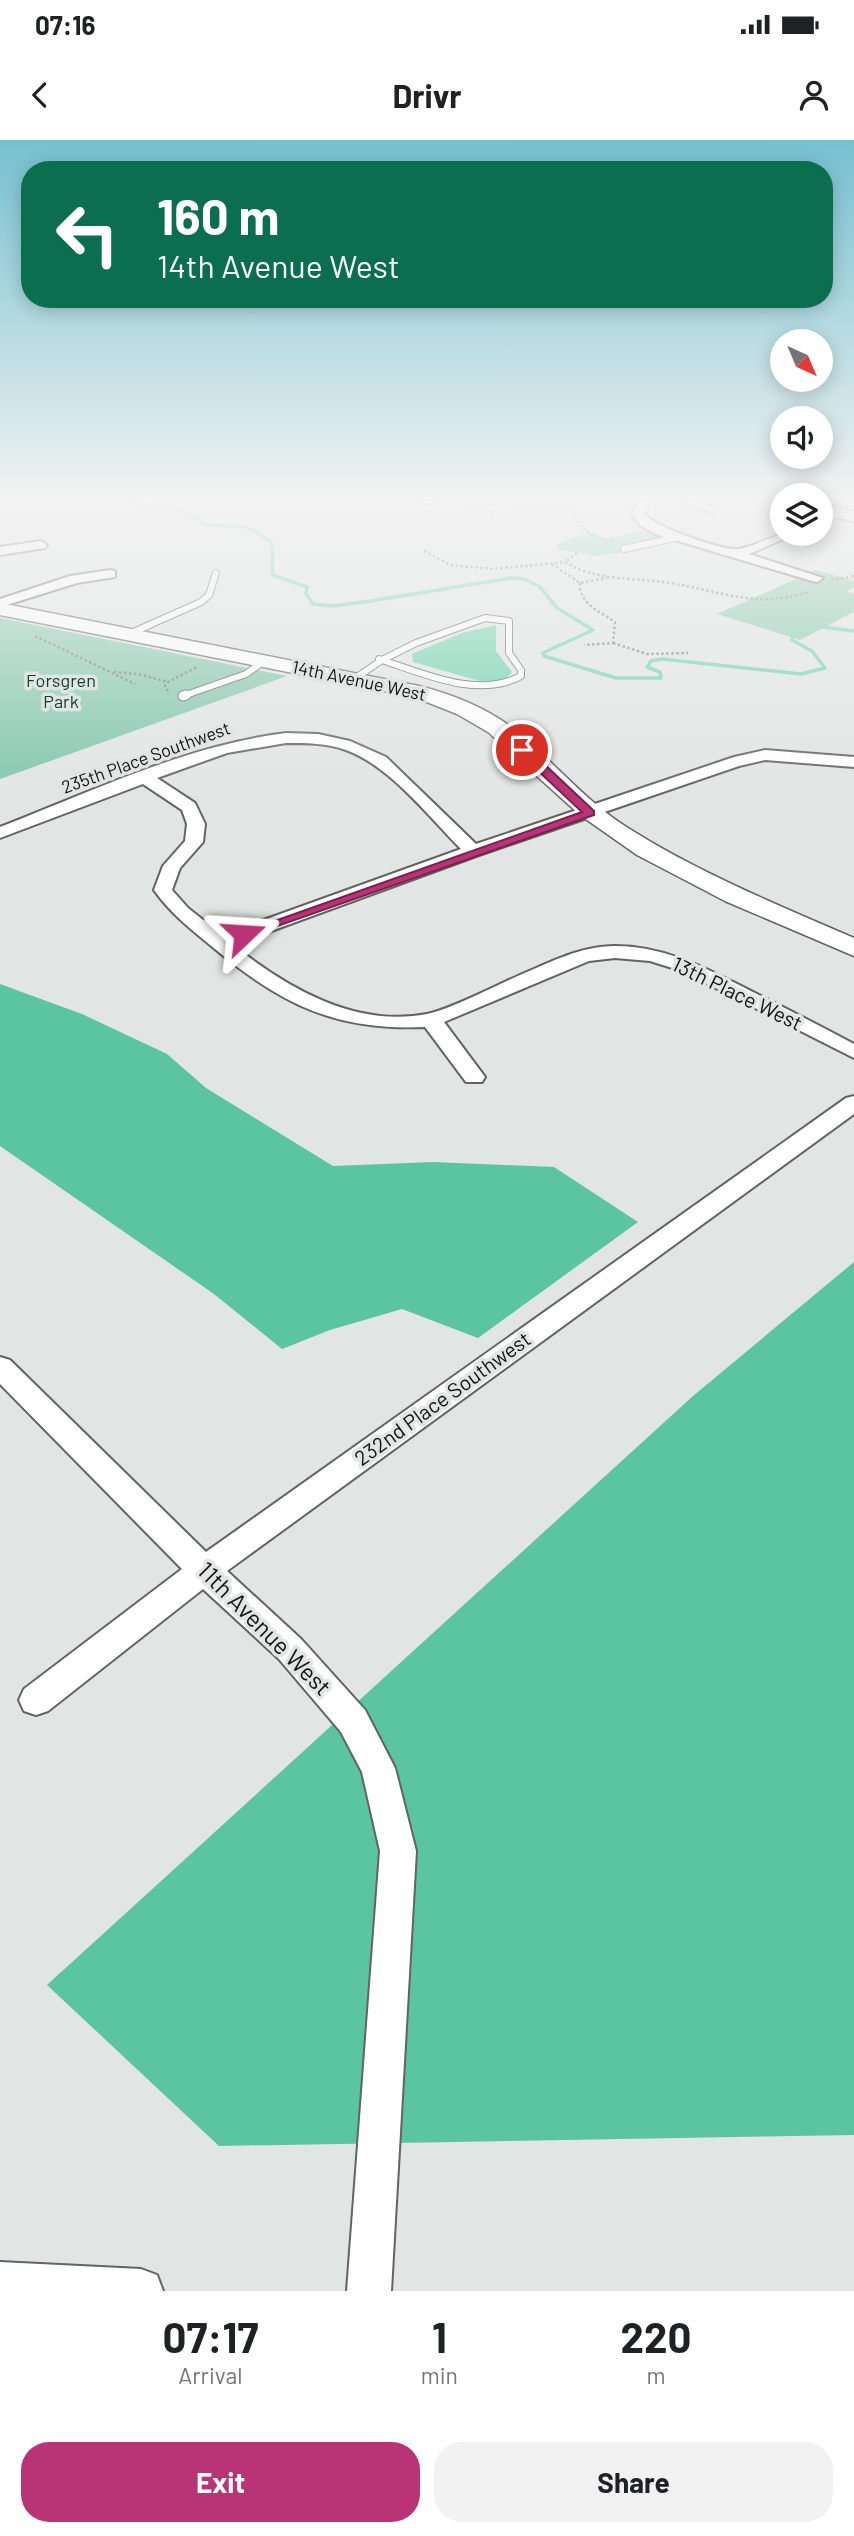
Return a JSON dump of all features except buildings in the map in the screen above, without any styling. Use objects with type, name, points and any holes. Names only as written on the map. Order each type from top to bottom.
[{"type":"street","name":"14th Avenue West","points":[[0,609],[419,692],[480,718],[505,734],[590,813],[620,834],[680,867],[854,948]]},
{"type":"street","name":"235th Place Southwest","points":[[0,833],[207,753],[247,742],[309,738],[362,750],[380,760],[473,851]]},
{"type":"street","points":[[219,943],[473,851],[734,762],[765,755],[854,762]]},
{"type":"street","points":[[144,778],[189,807],[196,824],[194,842],[172,866],[163,890],[181,912],[256,973],[301,1000],[348,1016],[391,1022],[431,1020],[474,1077]]},
{"type":"street","name":"13th Place West","points":[[431,1020],[585,955],[615,952],[652,955],[689,967],[854,1052]]},
{"type":"street","name":"232nd Place Southwest","points":[[36,1700],[204,1570],[854,1103]]},
{"type":"street","name":"11th Avenue West","points":[[0,1367],[204,1570],[290,1648],[354,1721],[377,1768],[398,1851],[369,2291]]},
{"type":"street","points":[[0,2284],[141,2291]]},
{"type":"lane","points":[[130,634],[202,601]]},
{"type":"lane","points":[[354,679],[379,659],[412,643],[494,617],[509,621],[509,653],[521,670],[521,676],[506,685],[483,687],[379,659]]},
{"type":"lane","points":[[183,696],[246,674],[264,661]]},
{"type":"path","points":[[585,601],[615,622],[613,643]]},
{"type":"path","points":[[30,634],[135,684]]},
{"type":"path","points":[[584,645],[613,643],[647,654],[688,653]]},
{"type":"path","points":[[111,671],[138,674],[168,682]]},
{"type":"green space","points":[[745,601],[854,601],[854,612],[800,640],[717,614]]},
{"type":"green space","name":"Forsgren Park","points":[[0,618],[287,676],[0,779]]},
{"type":"shaded area","points":[[496,625],[496,651],[512,672],[505,680],[483,682],[413,662],[412,654],[462,633]]},
{"type":"shaded area","points":[[0,984],[82,1014],[167,1054],[206,1088],[333,1166],[433,1162],[554,1167],[638,1222],[478,1338],[402,1309],[330,1330],[282,1349],[214,1294],[0,1146]]},
{"type":"shaded area","points":[[854,1262],[854,2135],[219,2146],[47,1985],[693,1396]]},
{"type":"waterway","points":[[311,601],[313,604],[333,606],[368,601]]},
{"type":"waterway","points":[[552,601],[557,608],[593,630],[543,653],[544,656],[616,678],[661,678],[660,672],[647,667],[651,661],[662,659],[801,674],[825,668],[812,651],[792,640],[794,633],[803,630],[806,625],[854,631]]},
{"type":"route","points":[[244,934],[473,851],[590,813],[522,750]]}]
